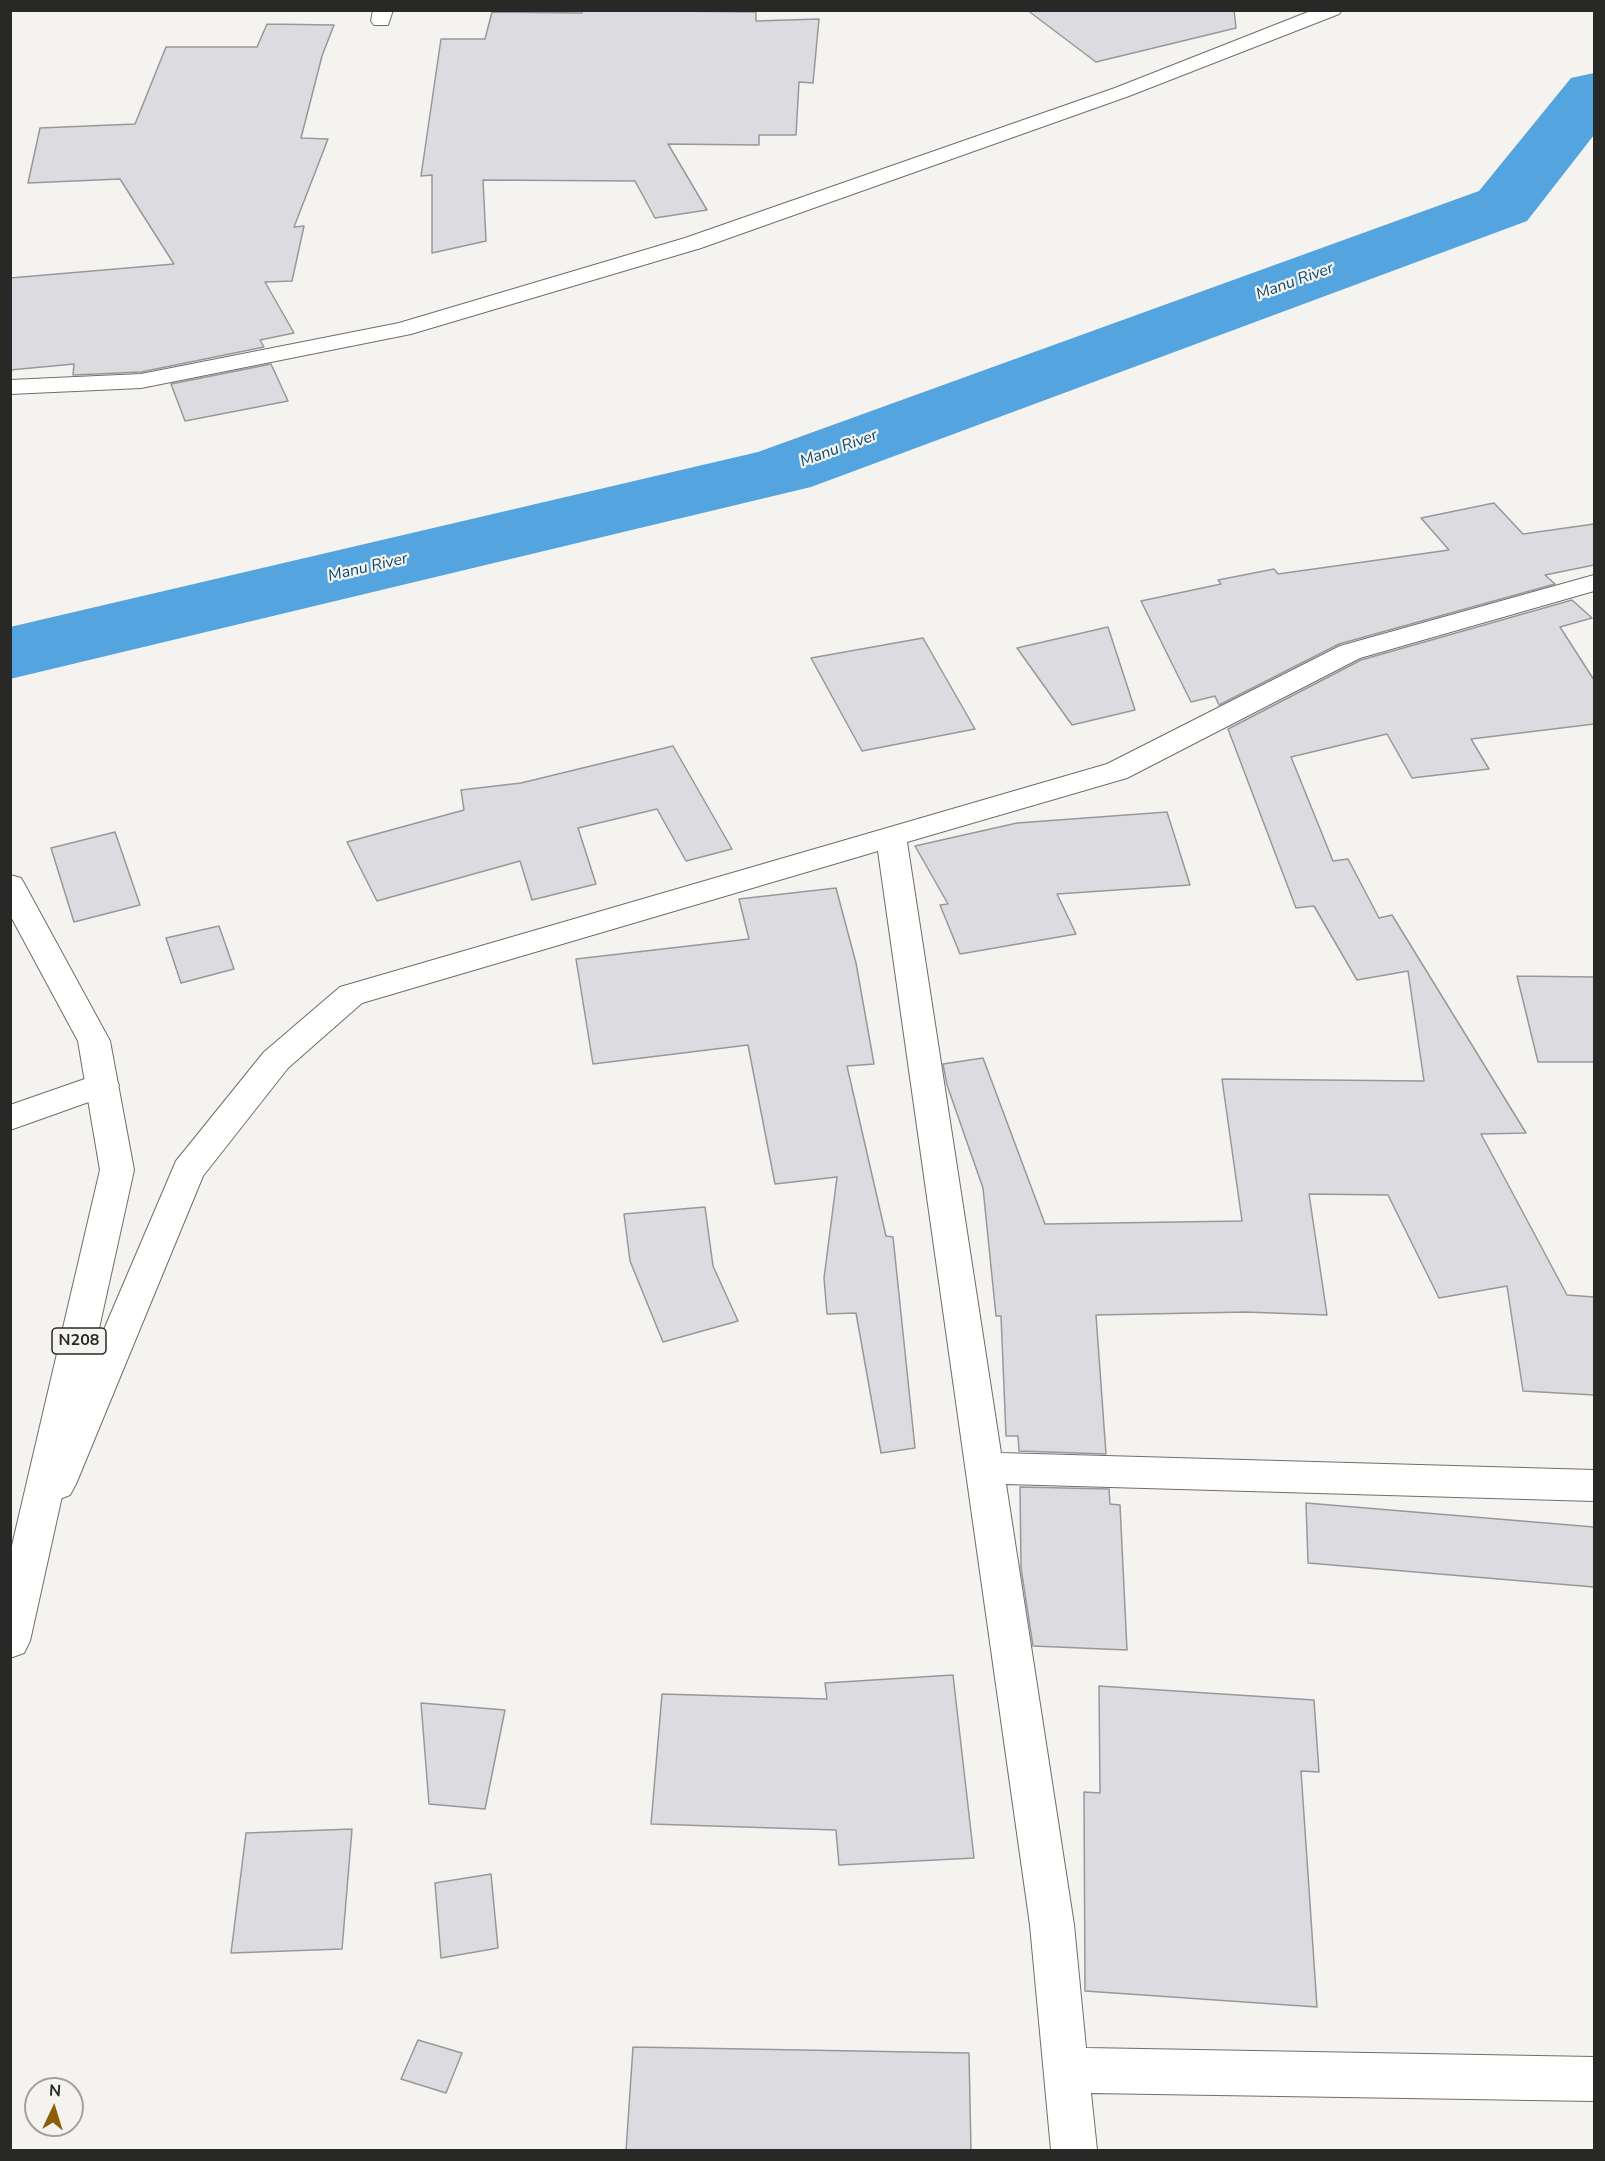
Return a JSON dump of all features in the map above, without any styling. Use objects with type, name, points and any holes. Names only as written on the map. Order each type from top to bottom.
[{"type":"main road","points":[[10,387],[141,381],[403,329],[693,243],[1122,92],[1332,10]]},
{"type":"main road","points":[[34,1538],[188,1170],[276,1060],[351,996],[1117,771],[1350,652],[1594,583]]},
{"type":"main road","points":[[891,836],[1052,1925],[1074,2151]]},
{"type":"main road","name":"N208","points":[[10,885],[94,1041],[117,1170],[10,1641]]},
{"type":"main road","points":[[10,1118],[102,1085]]},
{"type":"main road","points":[[984,1468],[1594,1485]]},
{"type":"main road","points":[[1066,2070],[1594,2079]]},
{"type":"building","points":[[582,10],[756,12],[756,21],[819,19],[813,83],[799,82],[796,135],[759,135],[759,145],[668,144],[707,210],[655,218],[635,181],[483,180],[486,241],[432,253],[432,175],[421,176],[441,39],[485,39],[492,12],[582,13]]},
{"type":"building","points":[[1027,10],[1234,10],[1236,28],[1096,62]]},
{"type":"building","points":[[267,24],[334,25],[322,56],[301,138],[328,139],[294,227],[304,226],[292,281],[265,282],[294,333],[260,340],[264,347],[141,372],[73,375],[74,364],[10,370],[10,278],[174,264],[120,179],[28,183],[40,128],[135,124],[166,47],[257,47]]},
{"type":"building","points":[[271,364],[288,401],[185,421],[171,384]]},
{"type":"building","points":[[1494,503],[1523,534],[1594,524],[1594,565],[1545,575],[1555,584],[1339,644],[1219,705],[1215,696],[1191,702],[1141,601],[1221,584],[1218,580],[1274,569],[1278,574],[1449,550],[1421,518]]},
{"type":"building","points":[[1572,600],[1592,618],[1560,627],[1594,680],[1594,724],[1471,739],[1489,769],[1412,778],[1387,734],[1291,757],[1333,861],[1348,859],[1379,918],[1392,915],[1526,1133],[1481,1134],[1567,1295],[1594,1297],[1594,1395],[1523,1391],[1507,1286],[1439,1298],[1388,1195],[1309,1194],[1327,1315],[1246,1312],[1096,1315],[1106,1454],[1019,1451],[1018,1436],[1006,1436],[1001,1316],[996,1316],[983,1188],[947,1085],[943,1064],[983,1058],[1045,1224],[1242,1221],[1222,1079],[1424,1081],[1408,971],[1357,980],[1314,906],[1296,908],[1228,729],[1361,660]]},
{"type":"building","points":[[1108,627],[1135,710],[1072,725],[1017,648]]},
{"type":"building","points":[[923,638],[975,729],[862,751],[811,658]]},
{"type":"building","points":[[673,746],[732,849],[686,861],[657,809],[578,828],[596,884],[532,900],[520,861],[377,901],[347,842],[464,810],[461,790],[521,783]]},
{"type":"building","points":[[1167,812],[1190,885],[1057,894],[1076,934],[960,954],[940,905],[948,904],[915,846],[1017,823]]},
{"type":"building","points":[[115,832],[140,905],[74,922],[51,848]]},
{"type":"building","points":[[836,888],[856,963],[874,1064],[847,1066],[886,1236],[893,1237],[915,1448],[881,1453],[856,1313],[827,1314],[824,1278],[837,1177],[775,1184],[748,1045],[593,1064],[576,959],[749,939],[739,899]]},
{"type":"building","points":[[219,926],[234,969],[181,983],[166,938]]},
{"type":"building","points":[[1517,976],[1594,977],[1594,1062],[1538,1062]]},
{"type":"building","points":[[705,1207],[713,1266],[738,1321],[663,1342],[630,1261],[624,1214]]},
{"type":"building","points":[[1020,1487],[1109,1489],[1110,1504],[1120,1505],[1127,1650],[1033,1646],[1021,1568]]},
{"type":"building","points":[[1306,1503],[1594,1527],[1594,1587],[1308,1563]]},
{"type":"building","points":[[953,1675],[974,1858],[839,1865],[836,1830],[651,1824],[662,1694],[827,1699],[825,1683]]},
{"type":"building","points":[[1099,1686],[1314,1700],[1319,1772],[1301,1771],[1317,2007],[1085,1991],[1084,1792],[1100,1793]]},
{"type":"building","points":[[421,1703],[505,1710],[485,1809],[429,1804]]},
{"type":"building","points":[[352,1829],[342,1949],[231,1953],[246,1833]]},
{"type":"building","points":[[491,1874],[498,1948],[441,1958],[435,1883]]},
{"type":"building","points":[[418,2040],[462,2053],[446,2093],[401,2079]]},
{"type":"building","points":[[633,2047],[969,2053],[971,2151],[626,2151]]},
{"type":"waterway","name":"Manu River","points":[[10,653],[783,470],[1503,206],[1594,92]]}]
